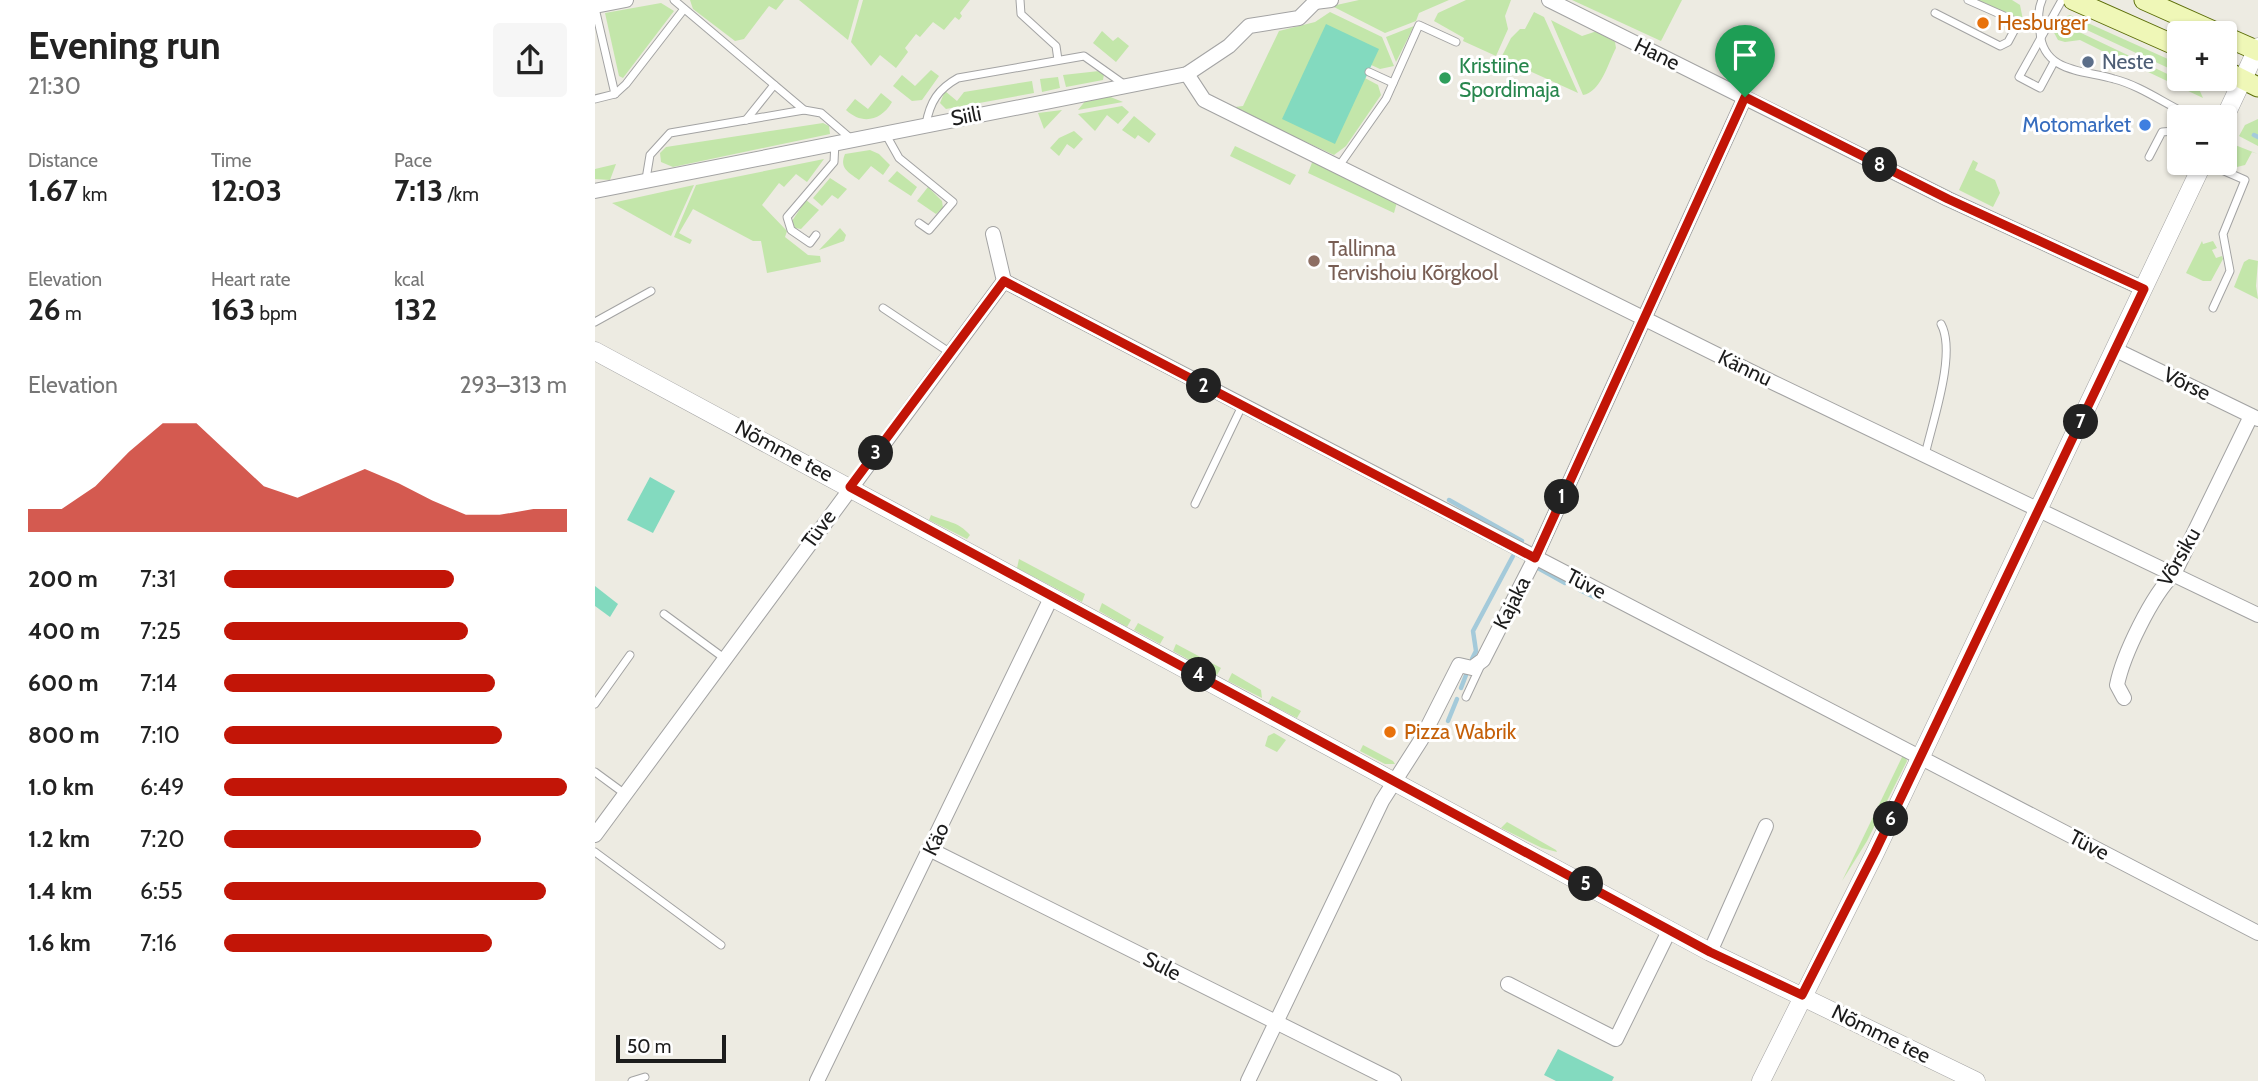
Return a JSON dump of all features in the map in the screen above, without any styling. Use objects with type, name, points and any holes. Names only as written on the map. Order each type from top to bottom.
[{"type":"main road","points":[[2073,0],[2167,42]]},
{"type":"main road","points":[[2144,0],[2191,21]]},
{"type":"main road","points":[[2237,42],[2257,50]]},
{"type":"street","points":[[595,7],[626,0]]},
{"type":"street","points":[[1315,1],[1331,0]]},
{"type":"street","name":"Hane","points":[[1549,0],[1948,199],[2144,289]]},
{"type":"street","name":"Siili","points":[[595,191],[842,140],[1187,75],[1229,46],[1249,26],[1299,18],[1315,1]]},
{"type":"street","points":[[2234,105],[2250,83],[2257,50]]},
{"type":"street","name":"Kännu","points":[[1187,75],[1204,100],[1925,455],[2258,615]]},
{"type":"street","name":"Kajaka","points":[[1483,660],[1535,558],[1645,318],[1647,306],[1745,97]]},
{"type":"street","points":[[1761,1081],[1920,758],[2197,175]]},
{"type":"street","points":[[993,234],[1004,281]]},
{"type":"street","name":"Tüve","points":[[595,835],[1004,281],[2258,933]]},
{"type":"street","name":"Võrse","points":[[2116,350],[2255,417]]},
{"type":"street","name":"Nõmme tee","points":[[595,351],[1710,952],[1976,1081]]},
{"type":"street","name":"Võrsiku","points":[[2124,698],[2117,685],[2119,676],[2163,584],[2173,574],[2255,417]]},
{"type":"street","name":"Käo","points":[[817,1081],[1052,596]]},
{"type":"street","points":[[1248,1081],[1395,780],[1421,740],[1459,665],[1472,668],[1483,660]]},
{"type":"street","points":[[1710,952],[1766,826]]},
{"type":"street","name":"Sule","points":[[931,850],[1395,1081]]},
{"type":"street","points":[[1508,984],[1616,1039],[1670,929]]},
{"type":"lane","points":[[674,0],[804,110]]},
{"type":"lane","points":[[1020,0],[1021,14],[1056,46],[1058,60]]},
{"type":"lane","points":[[1935,13],[2000,46],[2008,42],[2015,29],[2011,19],[1968,0]]},
{"type":"lane","points":[[2042,0],[2038,8],[2041,41],[2054,62],[2071,71],[2116,79],[2169,105]]},
{"type":"lane","points":[[2054,62],[2041,88],[2019,77],[2062,0]]},
{"type":"lane","points":[[595,7],[615,94]]},
{"type":"lane","points":[[595,99],[615,94],[626,84],[684,9]]},
{"type":"lane","points":[[1339,166],[1393,83],[1419,25],[1456,42]]},
{"type":"lane","points":[[926,124],[929,109],[941,87],[958,78],[1084,56],[1126,86]]},
{"type":"lane","points":[[1369,72],[1393,83]]},
{"type":"lane","points":[[746,120],[774,85]]},
{"type":"lane","points":[[646,179],[650,155],[670,133],[804,110],[821,113],[842,140],[834,163],[787,217],[791,230],[810,243],[816,235]]},
{"type":"lane","points":[[884,132],[899,158],[953,202],[929,230],[919,223]]},
{"type":"lane","points":[[2149,157],[2162,132],[2167,132]]},
{"type":"lane","points":[[2213,309],[2230,271],[2223,234],[2245,180],[2234,175]]},
{"type":"lane","points":[[595,322],[651,291]]},
{"type":"lane","points":[[883,307],[949,352]]},
{"type":"lane","points":[[1925,455],[1947,356],[1945,333],[1941,324]]},
{"type":"lane","points":[[1195,504],[1242,406]]},
{"type":"lane","points":[[664,614],[724,658]]},
{"type":"lane","points":[[595,704],[630,655]]},
{"type":"lane","points":[[1466,697],[1483,660]]},
{"type":"lane","points":[[595,772],[625,795]]},
{"type":"lane","points":[[595,852],[721,945]]},
{"type":"lane","points":[[632,1081],[645,1077]]},
{"type":"green space","points":[[690,0],[784,0],[776,10],[769,6],[744,39],[735,41],[693,9]]},
{"type":"green space","points":[[799,0],[859,0],[848,40]]},
{"type":"green space","points":[[863,0],[970,0],[960,13],[962,16],[959,20],[955,17],[944,30],[933,22],[920,37],[916,34],[905,48],[908,52],[896,68],[880,55],[871,66],[851,42]]},
{"type":"green space","points":[[1359,0],[1449,0],[1419,13],[1416,21],[1385,33],[1332,6]]},
{"type":"green space","points":[[1466,0],[1511,0],[1505,16],[1508,29],[1496,56],[1463,41],[1464,38],[1434,21],[1438,13]]},
{"type":"green space","points":[[1572,0],[1682,0],[1661,41]]},
{"type":"green space","points":[[1978,0],[2012,0],[2020,5],[2023,20]]},
{"type":"green space","points":[[661,3],[674,11],[623,78],[619,76],[605,13]]},
{"type":"green space","points":[[1330,12],[1382,37],[1394,66],[1380,69],[1369,64],[1363,77],[1378,85],[1381,95],[1346,146],[1334,155],[1236,110],[1235,107],[1243,106],[1279,31],[1315,22]]},
{"type":"green space","points":[[1534,12],[1544,17],[1578,93],[1501,58],[1511,38],[1520,29],[1525,29]]},
{"type":"green space","points":[[2070,15],[2167,59],[2167,67],[2061,18]]},
{"type":"green space","points":[[1551,20],[1582,36],[1597,31],[1615,42],[1616,48],[1603,76],[1589,93],[1583,95]]},
{"type":"green space","points":[[2056,21],[2167,74],[2167,81],[2127,62],[2120,71],[2118,59],[2080,40],[2058,40],[2052,29]]},
{"type":"green space","points":[[1326,24],[1379,49],[1335,144],[1282,119]]},
{"type":"green space","points":[[1414,26],[1396,62],[1386,37]]},
{"type":"green space","points":[[1102,31],[1113,41],[1118,37],[1129,46],[1116,62],[1093,43]]},
{"type":"green space","points":[[931,70],[939,76],[922,100],[912,101],[893,86],[902,75],[915,86]]},
{"type":"green space","points":[[1099,71],[1104,74],[1103,80],[1066,87],[1063,75]]},
{"type":"green space","points":[[1058,77],[1060,88],[1042,92],[1040,79]]},
{"type":"green space","points":[[1032,81],[1034,93],[946,109],[940,103],[945,91],[957,101],[964,92]]},
{"type":"green space","points":[[2188,91],[2200,91],[2203,98]]},
{"type":"green space","points":[[881,93],[892,102],[877,117],[858,118],[846,110],[855,99],[868,109]]},
{"type":"green space","points":[[1108,96],[1123,102],[1078,110],[1086,100]]},
{"type":"green space","points":[[1122,106],[1129,112],[1118,124],[1107,115],[1095,131],[1078,114]]},
{"type":"green space","points":[[1062,110],[1044,129],[1038,113]]},
{"type":"green space","points":[[1134,116],[1156,134],[1149,143],[1138,135],[1135,139],[1122,130]]},
{"type":"green space","points":[[2258,119],[2258,146],[2239,136],[2245,125]]},
{"type":"green space","points":[[823,123],[829,126],[830,134],[673,167],[661,162],[660,153],[666,147]]},
{"type":"green space","points":[[1074,131],[1083,139],[1074,149],[1067,144],[1059,156],[1050,148],[1059,138]]},
{"type":"green space","points":[[1235,146],[1296,175],[1290,185],[1230,156]]},
{"type":"green space","points":[[2237,146],[2258,154],[2252,152],[2245,165],[2237,167]]},
{"type":"green space","points":[[870,150],[879,154],[890,165],[883,175],[871,166],[859,180],[848,172],[843,159],[845,154]]},
{"type":"green space","points":[[824,159],[807,182],[796,174],[784,187],[779,183],[762,205],[787,231],[785,237],[808,255],[820,256],[821,262],[767,273],[761,241],[753,241],[693,209],[679,233],[692,240],[690,244],[674,237],[696,185]]},
{"type":"green space","points":[[1313,160],[1397,202],[1394,213],[1308,173]]},
{"type":"green space","points":[[1973,160],[1978,163],[1975,170],[1995,180],[2000,193],[1993,207],[1959,190]]},
{"type":"green space","points":[[616,164],[610,180],[595,179],[595,169]]},
{"type":"green space","points":[[897,171],[917,187],[911,196],[888,181]]},
{"type":"green space","points":[[830,178],[847,189],[838,199],[832,195],[822,206],[813,198]]},
{"type":"green space","points":[[694,185],[671,236],[612,203]]},
{"type":"green space","points":[[928,187],[942,201],[943,208],[936,214],[917,201]]},
{"type":"green space","points":[[806,200],[819,210],[801,229],[795,228],[792,221]]},
{"type":"green space","points":[[840,228],[846,235],[844,241],[819,250]]},
{"type":"green space","points":[[2202,241],[2203,244],[2213,241],[2217,248],[2212,250],[2216,258],[2222,256],[2223,259],[2211,281],[2203,281],[2186,273]]},
{"type":"green space","points":[[2249,259],[2258,261],[2258,299],[2234,287],[2244,262]]},
{"type":"green space","points":[[650,477],[675,491],[653,533],[627,520]]},
{"type":"green space","points":[[931,515],[956,524],[970,535],[967,539],[929,520]]},
{"type":"green space","points":[[1019,559],[1085,594],[1082,602],[1017,568]]},
{"type":"green space","points":[[595,586],[618,604],[610,617],[595,606]]},
{"type":"green space","points":[[1102,603],[1131,620],[1127,627],[1099,611]]},
{"type":"green space","points":[[1138,623],[1164,637],[1160,644],[1134,630]]},
{"type":"green space","points":[[1176,644],[1221,668],[1217,675],[1173,651]]},
{"type":"green space","points":[[1232,673],[1261,690],[1262,698],[1228,681]]},
{"type":"green space","points":[[1272,696],[1301,711],[1297,718],[1268,703]]},
{"type":"green space","points":[[1274,733],[1286,740],[1277,752],[1265,746],[1268,736]]},
{"type":"green space","points":[[1363,745],[1395,764],[1385,764],[1360,751]]},
{"type":"green space","points":[[1904,753],[1907,761],[1867,841],[1842,881]]},
{"type":"green space","points":[[1507,822],[1557,852],[1542,848],[1501,828]]},
{"type":"green space","points":[[1558,1049],[1614,1077],[1612,1081],[1556,1081],[1544,1075]]},
{"type":"waterway","points":[[2254,135],[2258,137]]},
{"type":"waterway","points":[[1449,500],[1522,541]]},
{"type":"waterway","points":[[1472,659],[1476,651],[1473,631],[1513,556]]},
{"type":"waterway","points":[[1538,568],[1565,583]]},
{"type":"waterway","points":[[1580,590],[1598,599]]},
{"type":"waterway","points":[[1461,688],[1466,675]]},
{"type":"waterway","points":[[1448,721],[1457,699]]},
{"type":"place","name":"Hesburger","points":[[1983,23]]},
{"type":"place","name":"Neste","points":[[2088,62]]},
{"type":"place","name":"Kristiine Spordimaja","points":[[1445,78]]},
{"type":"place","name":"Motomarket","points":[[2145,125]]},
{"type":"place","name":"Tallinna Tervishoiu Kõrgkool","points":[[1314,261]]},
{"type":"place","name":"Pizza Wabrik","points":[[1390,732]]},
{"type":"route","points":[[1745,97],[1948,199],[2144,289],[1875,852],[1802,995],[1710,952],[850,487],[1004,281],[1114,341],[1434,503],[1535,558],[1645,318],[1647,306],[1745,97]]}]
